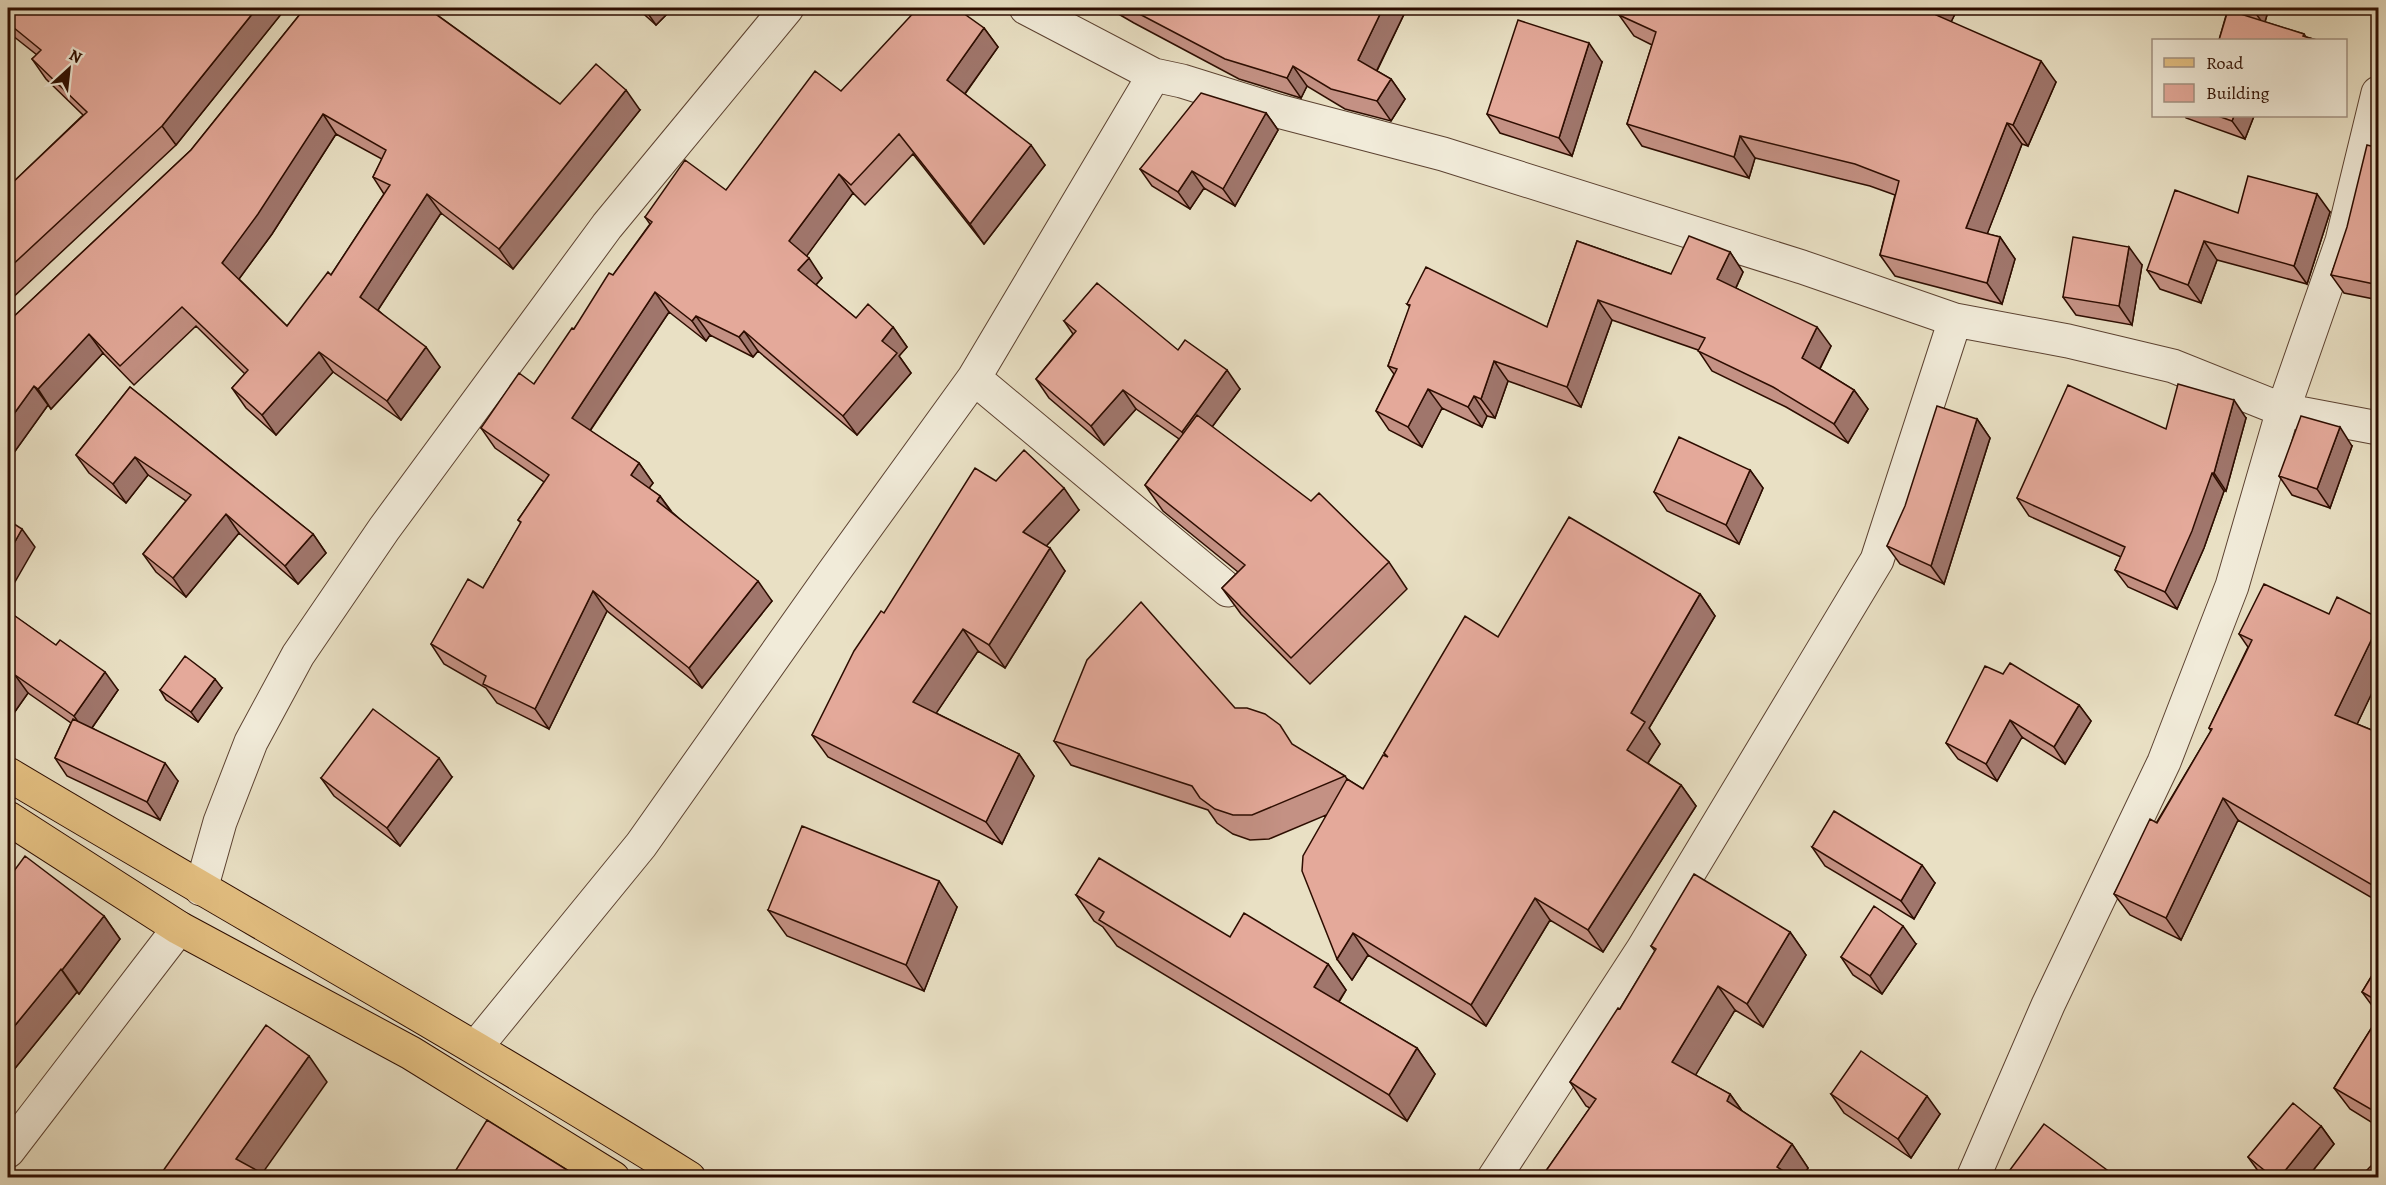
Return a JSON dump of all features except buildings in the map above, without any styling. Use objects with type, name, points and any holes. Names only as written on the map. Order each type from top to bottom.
[{"type":"main road","points":[[8,774],[201,889],[476,1047],[689,1178]]},
{"type":"main road","points":[[8,818],[179,928],[411,1053],[613,1178]]},
{"type":"street","points":[[201,889],[220,822],[251,742],[298,655],[384,529],[608,226],[787,8]]},
{"type":"street","points":[[1026,8],[1154,75],[1182,81],[1278,111],[1443,154],[1802,267],[1955,320],[2068,341],[2173,366],[2283,410],[2379,428]]},
{"type":"street","points":[[476,1047],[641,845],[974,378],[1154,75]]},
{"type":"street","points":[[1973,1178],[2048,1005],[2164,762],[2232,586],[2283,410],[2342,241],[2379,93]]},
{"type":"street","points":[[1494,1178],[1643,949],[1877,560],[1955,320]]},
{"type":"street","points":[[974,378],[1228,590]]},
{"type":"street","points":[[8,1151],[179,928]]}]
